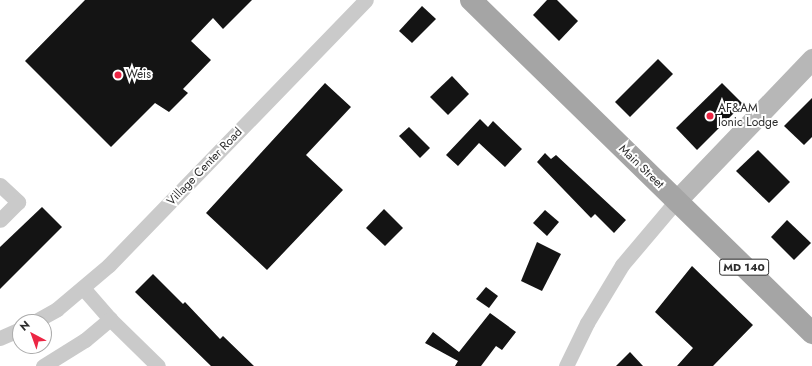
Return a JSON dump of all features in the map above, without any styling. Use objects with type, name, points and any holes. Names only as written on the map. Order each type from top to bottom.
[{"type":"main road","name":"Main Street","points":[[471,0],[812,333]]},
{"type":"street","name":"Village Center Road","points":[[48,314],[57,309],[83,288],[149,224],[366,0]]},
{"type":"street","points":[[566,366],[587,323],[622,265],[676,201],[812,60]]},
{"type":"street","points":[[0,185],[18,202],[0,220]]},
{"type":"street","points":[[83,288],[110,319],[158,366]]},
{"type":"street","points":[[43,366],[85,340],[110,319]]},
{"type":"street","points":[[0,338],[12,333]]},
{"type":"building","name":"Weis","points":[[85,0],[252,0],[223,29],[213,18],[191,41],[211,60],[183,89],[188,93],[169,112],[155,103],[111,147],[25,61]]},
{"type":"building","points":[[547,0],[557,0],[578,21],[559,41],[533,15]]},
{"type":"building","points":[[422,6],[436,19],[412,43],[399,31]]},
{"type":"building","points":[[658,59],[673,74],[630,117],[615,102]]},
{"type":"building","points":[[452,76],[469,94],[448,115],[430,97]]},
{"type":"building","points":[[325,83],[351,107],[306,155],[343,190],[267,270],[206,213]]},
{"type":"building","name":"AF&AM Ionic Lodge","points":[[722,83],[743,104],[697,150],[676,128]]},
{"type":"building","points":[[812,98],[812,137],[804,145],[784,126]]},
{"type":"building","points":[[480,119],[488,127],[493,121],[522,149],[505,167],[479,143],[458,166],[446,155]]},
{"type":"building","points":[[409,127],[430,148],[420,158],[399,136]]},
{"type":"building","points":[[758,150],[790,182],[769,203],[736,171]]},
{"type":"building","points":[[545,153],[551,159],[556,155],[626,220],[614,233],[595,214],[591,218],[537,162]]},
{"type":"building","points":[[42,207],[62,227],[0,289],[0,247]]},
{"type":"building","points":[[384,209],[403,228],[385,246],[366,228]]},
{"type":"building","points":[[545,210],[559,222],[547,236],[533,223]]},
{"type":"building","points":[[787,220],[811,243],[794,260],[771,237]]},
{"type":"building","points":[[537,242],[561,254],[542,291],[521,281]]},
{"type":"building","points":[[692,266],[753,325],[713,366],[677,366],[693,348],[655,312]]},
{"type":"building","points":[[153,274],[183,304],[185,302],[220,339],[223,336],[254,366],[211,366],[135,292]]},
{"type":"building","points":[[486,287],[498,296],[489,308],[476,299]]},
{"type":"building","points":[[490,313],[516,332],[502,350],[496,346],[481,366],[455,366],[458,361],[425,343],[433,332],[459,352]]},
{"type":"building","points":[[630,352],[643,366],[616,366]]},
{"type":"place","name":"Weis","points":[[118,75]]},
{"type":"place","name":"AF&AM Ionic Lodge","points":[[710,116]]}]
